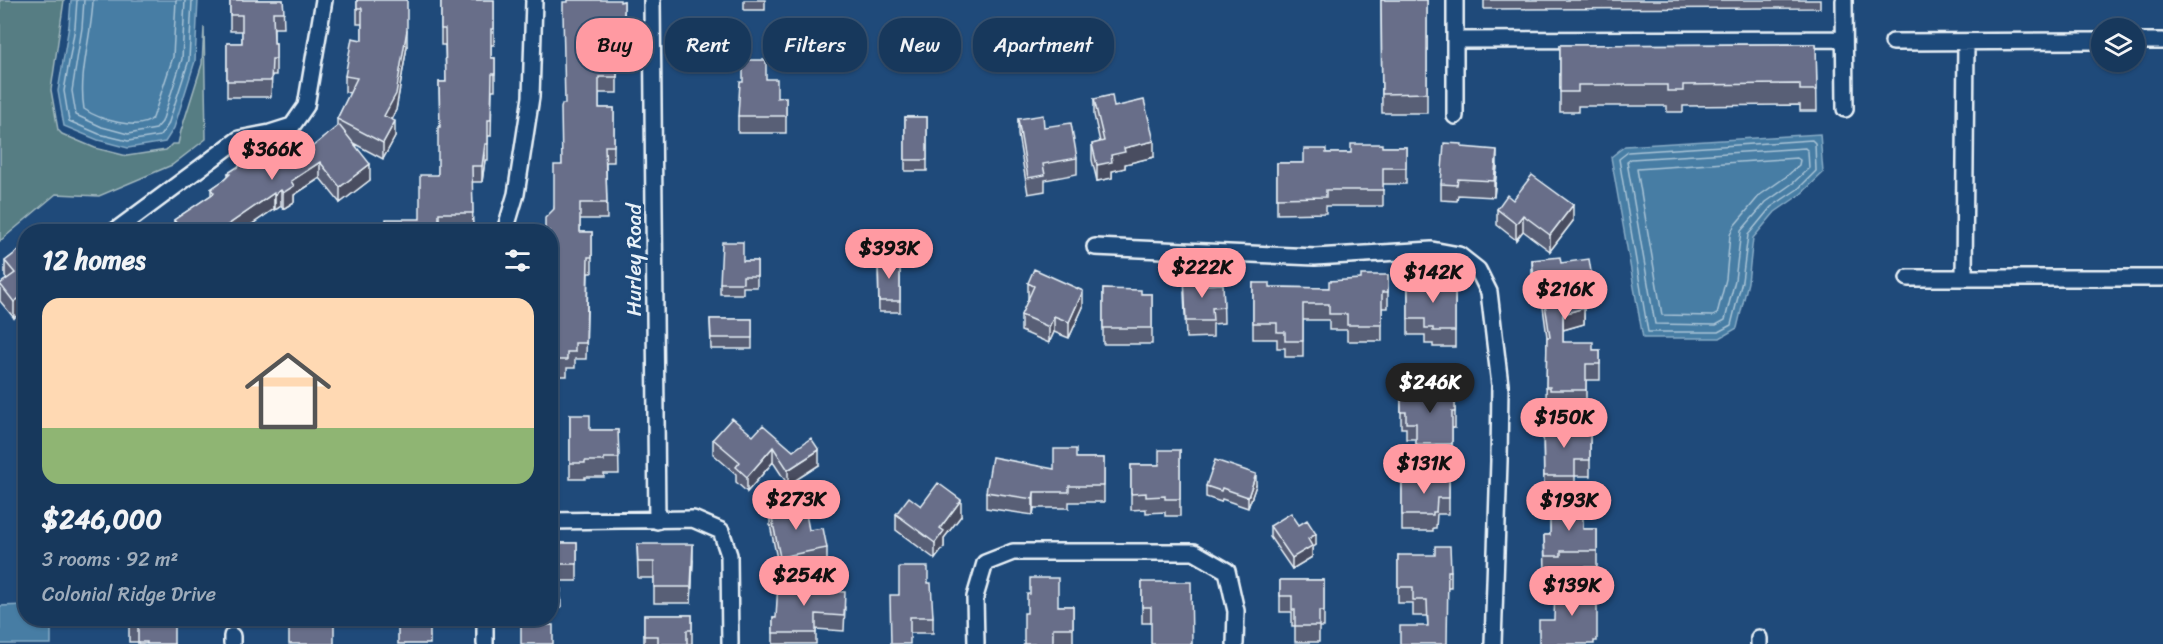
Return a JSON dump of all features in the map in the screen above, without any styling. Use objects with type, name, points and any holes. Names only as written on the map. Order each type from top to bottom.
[{"type":"street","points":[[124,224],[239,139],[292,126],[306,106],[324,0]]},
{"type":"street","points":[[507,224],[516,194],[531,97],[534,0]]},
{"type":"street","name":"Hurley Road","points":[[652,0],[657,520]]},
{"type":"street","points":[[1455,0],[1455,116]]},
{"type":"street","points":[[1844,0],[1845,109]]},
{"type":"street","points":[[1455,40],[1844,39]]},
{"type":"street","points":[[1893,42],[2091,41]]},
{"type":"street","points":[[2145,41],[2163,41]]},
{"type":"street","points":[[1964,278],[1966,42]]},
{"type":"street","points":[[1095,247],[1315,257],[1432,250],[1459,255],[1478,270],[1489,292],[1500,385],[1493,644]]},
{"type":"street","points":[[1908,278],[2163,278]]},
{"type":"street","points":[[558,521],[693,519],[721,531],[729,555],[730,644]]},
{"type":"street","points":[[976,644],[975,597],[985,563],[1012,552],[1194,552],[1227,571],[1236,611],[1235,644]]},
{"type":"street","points":[[485,626],[485,644]]},
{"type":"green space","points":[[0,0],[64,0],[51,90],[58,130],[62,134],[95,148],[127,156],[166,150],[172,144],[178,144],[202,64],[204,27],[206,139],[172,165],[99,196],[56,194],[0,241]]},
{"type":"water","points":[[71,0],[198,0],[195,61],[174,128],[165,142],[128,148],[98,140],[64,126],[58,91]]},
{"type":"water","points":[[1820,134],[1823,173],[1801,194],[1775,212],[1753,238],[1748,282],[1737,328],[1720,338],[1643,338],[1611,157],[1625,146]]},
{"type":"water","points":[[18,605],[18,626],[51,626],[51,644],[0,644],[0,606]]},
{"type":"building","points":[[230,0],[283,0],[284,12],[273,12],[276,59],[272,59],[271,81],[227,81],[227,43],[242,43],[242,15],[230,15]]},
{"type":"building","points":[[357,0],[407,0],[407,30],[396,94],[384,116],[395,121],[383,143],[337,119],[357,78],[345,76],[352,38],[362,40],[362,8],[357,8]]},
{"type":"building","points":[[441,0],[494,0],[491,58],[495,58],[495,74],[492,74],[491,120],[488,120],[488,144],[485,144],[482,166],[472,166],[473,213],[439,213],[439,224],[386,224],[386,219],[420,219],[420,175],[438,175],[439,82],[446,82],[445,29],[441,29]]},
{"type":"building","points":[[568,0],[624,1],[624,18],[576,18],[576,72],[617,72],[617,77],[599,77],[599,108],[614,108],[614,146],[605,146],[607,203],[580,203],[580,232],[592,232],[592,257],[588,257],[586,343],[575,343],[575,352],[567,352],[567,360],[558,360],[558,224],[545,224],[545,218],[554,209],[554,165],[562,165],[561,108],[562,104],[565,104],[563,2],[568,2]]},
{"type":"building","points":[[1381,0],[1427,0],[1427,93],[1382,94]]},
{"type":"building","points":[[1816,44],[1817,90],[1800,90],[1800,84],[1683,85],[1683,91],[1667,91],[1667,85],[1578,85],[1578,92],[1560,92],[1560,45]]},
{"type":"building","points":[[751,60],[763,60],[763,72],[766,72],[766,79],[777,79],[777,98],[786,97],[786,116],[738,116],[740,82],[743,82],[743,72],[751,72]]},
{"type":"building","points":[[1112,95],[1114,107],[1144,100],[1154,141],[1124,148],[1125,152],[1111,155],[1112,162],[1097,165],[1092,144],[1104,141],[1094,99]]},
{"type":"building","points":[[1043,115],[1044,127],[1071,123],[1077,158],[1043,164],[1045,175],[1028,178],[1018,119]]},
{"type":"building","points":[[905,117],[927,117],[927,160],[905,160]]},
{"type":"building","points":[[339,125],[370,164],[340,187],[320,162],[291,181],[294,186],[283,193],[281,190],[274,193],[229,224],[177,224],[174,220],[214,193],[211,189],[224,180],[230,174],[228,173],[262,151],[267,158],[274,155],[276,158],[289,149],[291,152],[296,148],[301,156]]},
{"type":"building","points":[[1444,143],[1497,150],[1494,181],[1458,179],[1457,185],[1441,184]]},
{"type":"building","points":[[1351,144],[1406,147],[1406,168],[1383,168],[1383,190],[1326,190],[1326,197],[1277,198],[1277,163],[1304,163],[1304,149],[1326,149],[1326,153],[1351,153]]},
{"type":"building","points":[[1532,175],[1573,205],[1550,235],[1523,215],[1516,224],[1497,209],[1507,195],[1513,200]]},
{"type":"building","points":[[722,242],[743,242],[743,261],[757,261],[757,276],[743,276],[743,283],[720,283]]},
{"type":"building","points":[[18,251],[18,299],[14,302],[0,284],[15,273],[5,261]]},
{"type":"building","points":[[1560,257],[1561,263],[1589,259],[1594,290],[1581,292],[1584,308],[1563,314],[1563,342],[1593,342],[1593,350],[1600,350],[1600,364],[1586,364],[1586,390],[1550,390],[1550,387],[1546,387],[1547,337],[1550,337],[1542,284],[1535,285],[1532,260]]},
{"type":"building","points":[[878,259],[900,259],[900,301],[879,301]]},
{"type":"building","points":[[1034,269],[1083,291],[1069,322],[1054,316],[1049,327],[1021,315],[1034,286],[1028,283]]},
{"type":"building","points":[[1203,275],[1203,285],[1223,284],[1224,307],[1212,308],[1213,321],[1186,321],[1184,276]]},
{"type":"building","points":[[1361,275],[1388,275],[1388,292],[1382,292],[1382,325],[1347,325],[1347,314],[1329,314],[1329,304],[1303,304],[1303,341],[1285,341],[1285,332],[1277,332],[1277,323],[1253,323],[1253,283],[1270,283],[1270,287],[1329,288],[1329,281],[1361,279]]},
{"type":"building","points":[[1432,279],[1455,279],[1455,331],[1433,331],[1433,328],[1425,328],[1425,319],[1408,319],[1408,282],[1432,282]]},
{"type":"building","points":[[1103,289],[1141,290],[1141,294],[1152,294],[1152,328],[1103,328]]},
{"type":"building","points":[[710,319],[752,319],[752,338],[711,338]]},
{"type":"building","points":[[1401,390],[1455,390],[1452,444],[1416,444],[1416,423],[1406,423],[1406,412],[1401,412]]},
{"type":"building","points":[[570,415],[590,415],[590,430],[618,430],[619,458],[570,463]]},
{"type":"building","points":[[732,418],[753,436],[763,425],[793,451],[811,438],[819,450],[788,470],[773,447],[747,477],[736,467],[740,462],[713,439]]},
{"type":"building","points":[[1543,423],[1559,423],[1559,429],[1590,429],[1590,460],[1575,460],[1575,476],[1544,476]]},
{"type":"building","points":[[1054,449],[1076,449],[1076,458],[1104,458],[1104,486],[1069,486],[1069,492],[1034,492],[1033,499],[986,492],[992,457],[1054,469]]},
{"type":"building","points":[[1159,450],[1180,450],[1180,499],[1165,499],[1165,496],[1146,497],[1146,493],[1131,494],[1131,465],[1159,465]]},
{"type":"building","points":[[1215,460],[1256,474],[1248,497],[1222,488],[1221,491],[1206,486]]},
{"type":"building","points":[[1432,474],[1449,474],[1449,498],[1437,498],[1436,512],[1433,512],[1433,515],[1402,515],[1402,480],[1432,480]]},
{"type":"building","points":[[938,483],[961,500],[940,528],[944,531],[935,543],[896,514],[909,497],[921,506]]},
{"type":"building","points":[[804,503],[809,530],[823,528],[827,548],[780,557],[770,509]]},
{"type":"building","points":[[1550,506],[1583,506],[1583,529],[1597,529],[1597,551],[1561,551],[1561,556],[1545,556],[1544,535],[1550,535]]},
{"type":"building","points":[[1291,513],[1299,525],[1307,520],[1316,534],[1308,539],[1312,546],[1292,558],[1270,526]]},
{"type":"building","points":[[558,543],[577,543],[577,564],[560,564],[561,592],[558,592]]},
{"type":"building","points":[[637,544],[693,544],[691,587],[654,587],[654,562],[638,562]]},
{"type":"building","points":[[1435,546],[1450,546],[1447,644],[1400,644],[1400,626],[1428,626],[1427,600],[1413,600],[1413,587],[1398,587],[1398,555],[1435,555]]},
{"type":"building","points":[[899,567],[928,567],[928,583],[931,583],[933,617],[910,617],[910,644],[891,644],[890,595],[899,595]]},
{"type":"building","points":[[1030,578],[1058,578],[1058,606],[1073,606],[1073,628],[1053,628],[1053,644],[1024,644],[1024,613],[1027,613]]},
{"type":"building","points":[[1280,580],[1324,580],[1324,611],[1319,611],[1319,626],[1295,626],[1292,596],[1280,596]]},
{"type":"building","points":[[778,582],[807,582],[807,590],[845,592],[844,616],[816,614],[816,633],[773,633]]},
{"type":"building","points":[[1142,582],[1191,582],[1192,644],[1151,644],[1151,607],[1142,607]]},
{"type":"building","points":[[1597,586],[1597,641],[1594,641],[1594,644],[1539,644],[1539,620],[1554,620],[1555,587]]},
{"type":"building","points":[[644,615],[692,615],[692,630],[687,630],[687,644],[658,644],[658,636],[644,636]]},
{"type":"building","points":[[138,626],[174,626],[174,644],[138,642]]},
{"type":"building","points":[[292,626],[334,626],[334,644],[289,644],[289,628]]},
{"type":"building","points":[[398,626],[430,626],[430,644],[398,644]]},
{"type":"building","points":[[521,626],[553,626],[553,644],[521,644]]}]
